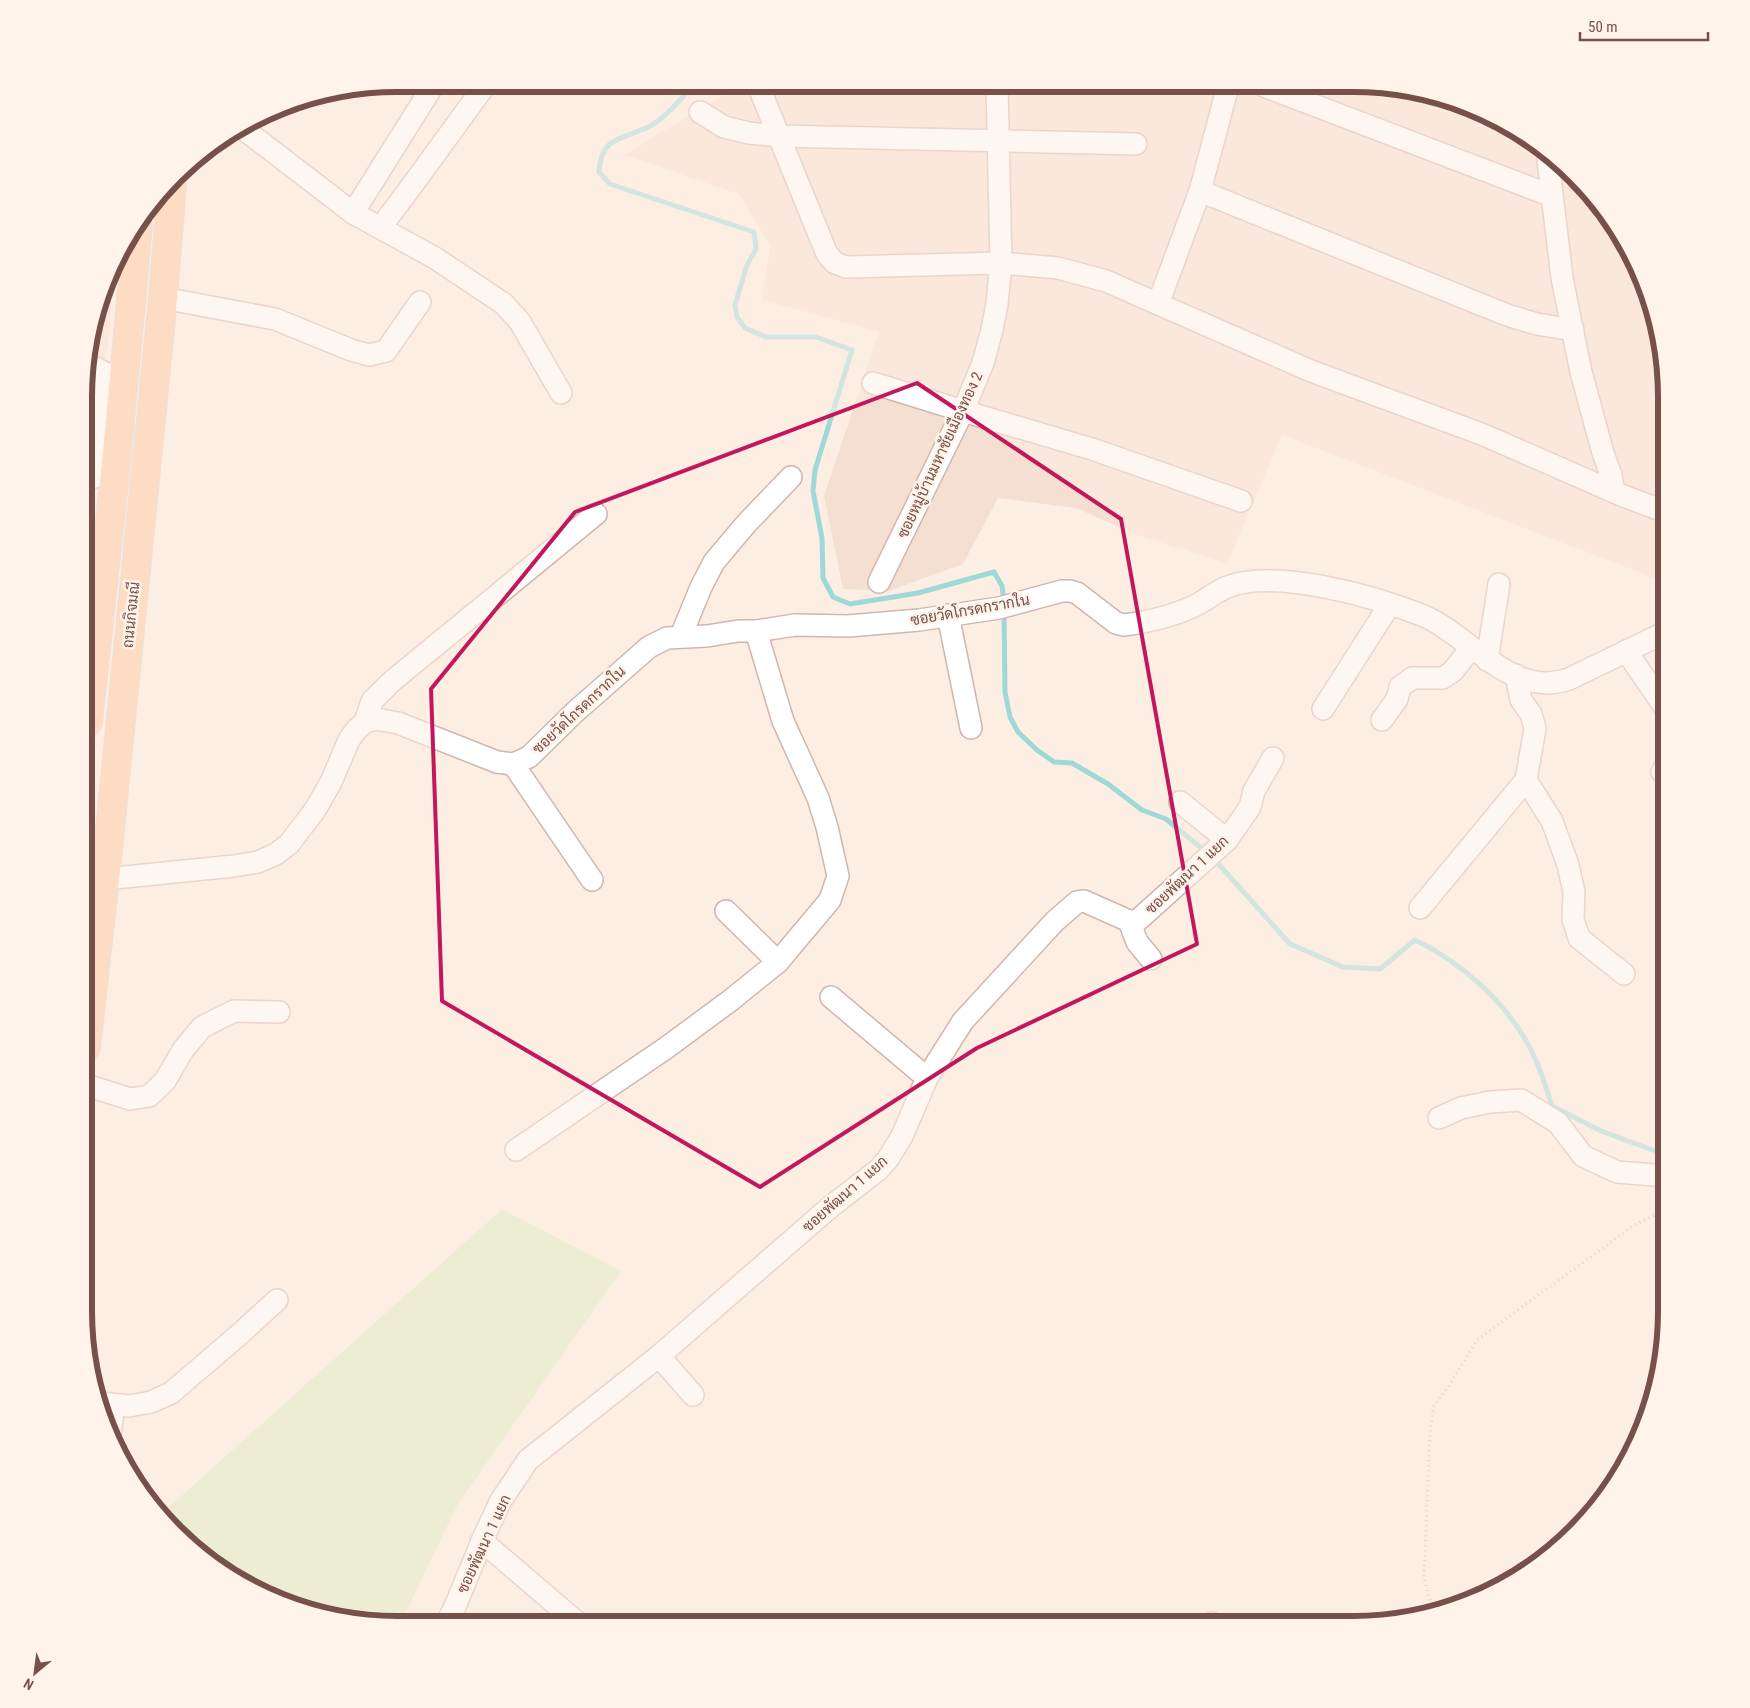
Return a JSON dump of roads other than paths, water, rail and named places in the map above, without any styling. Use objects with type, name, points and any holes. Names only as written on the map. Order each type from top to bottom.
[{"type":"main road","name":"ถนนกิจมณี","points":[[92,946],[96,878],[163,298],[171,193]]},
{"type":"main road","name":"ถนนกิจมณี","points":[[92,648],[107,372],[134,243]]},
{"type":"street","points":[[352,213],[428,93]]},
{"type":"street","points":[[380,228],[479,93]]},
{"type":"street","points":[[761,93],[827,254],[835,263],[846,267],[1001,263],[1058,268],[1106,281],[1312,371],[1484,435],[1614,492],[1658,509]]},
{"type":"street","name":"ซอยหมู่บ้านมหาชัยเมืองทอง 2","points":[[879,582],[963,412],[988,346],[997,304],[1001,263],[996,93]]},
{"type":"street","points":[[1158,304],[1200,191],[1226,93]]},
{"type":"street","points":[[1282,93],[1552,196]]},
{"type":"street","points":[[700,112],[724,127],[749,134],[1136,144]]},
{"type":"street","points":[[247,132],[352,213],[436,258],[504,304],[520,322],[561,393]]},
{"type":"street","points":[[1548,163],[1562,278],[1581,372],[1603,453],[1611,475],[1614,492]]},
{"type":"street","points":[[1200,191],[1507,315],[1537,324],[1573,330]]},
{"type":"street","points":[[163,298],[275,319],[369,356],[386,351],[420,302]]},
{"type":"street","points":[[96,477],[107,372]]},
{"type":"street","points":[[873,382],[963,412],[1092,449],[1241,501]]},
{"type":"street","points":[[681,636],[701,587],[714,562],[746,524],[791,477]]},
{"type":"street","points":[[365,722],[372,701],[391,682],[596,514]]},
{"type":"street","name":"ซอยวัดโกรดกรากใน","points":[[513,764],[529,757],[575,712],[649,647],[667,638],[707,636],[738,631],[756,632],[795,625],[871,625],[999,608],[1053,593],[1070,591],[1077,593],[1116,623],[1124,625],[1182,612],[1226,588],[1257,580],[1282,581],[1362,595],[1420,614],[1441,624],[1479,654],[1516,675],[1533,682],[1557,683],[1569,679],[1658,636]]},
{"type":"street","points":[[1382,720],[1396,699],[1400,687],[1412,678],[1443,678],[1479,654],[1499,584]]},
{"type":"street","points":[[1323,710],[1390,604]]},
{"type":"street","points":[[948,615],[971,728]]},
{"type":"street","points":[[516,1150],[666,1048],[731,1000],[778,962],[830,900],[838,876],[827,826],[818,798],[783,722],[756,632]]},
{"type":"street","points":[[1626,651],[1658,697]]},
{"type":"street","points":[[1420,908],[1526,780],[1535,729],[1531,714],[1521,700],[1516,675]]},
{"type":"street","points":[[96,878],[234,866],[258,862],[276,854],[289,844],[315,810],[331,782],[349,740],[356,730],[365,722],[376,719],[398,723],[498,762],[513,764],[592,880]]},
{"type":"street","name":"ซอยพัฒนา 1 แยก","points":[[450,1616],[500,1502],[528,1460],[659,1356],[829,1208],[878,1170],[888,1159],[902,1136],[927,1078],[963,1021],[1055,921],[1076,902],[1084,901],[1129,921],[1137,920],[1227,840],[1250,808],[1254,791],[1273,758]]},
{"type":"street","points":[[1526,780],[1552,820],[1568,865],[1574,892],[1573,919],[1579,938],[1624,974]]},
{"type":"street","points":[[1180,802],[1227,840]]},
{"type":"street","points":[[726,911],[778,962]]},
{"type":"street","points":[[1129,921],[1137,942],[1151,959]]},
{"type":"street","points":[[831,997],[927,1078]]},
{"type":"street","points":[[92,1087],[130,1099],[149,1096],[165,1081],[183,1050],[202,1027],[234,1011],[279,1012]]},
{"type":"street","points":[[1438,1118],[1461,1108],[1490,1102],[1521,1100],[1558,1123],[1583,1156],[1617,1172],[1658,1175]]},
{"type":"street","points":[[108,1404],[129,1406],[151,1402],[171,1393],[277,1300]]},
{"type":"street","points":[[659,1356],[693,1395]]},
{"type":"street","points":[[482,1541],[570,1616]]},
{"type":"waterway","points":[[685,93],[654,124],[622,137],[609,145],[601,160],[599,172],[610,184],[754,232],[756,249],[747,265],[735,305],[737,317],[745,328],[766,337],[816,337],[852,350],[815,470],[813,491],[822,538],[823,578],[833,597],[850,604],[918,593],[994,572],[1002,586],[1004,602]]},
{"type":"waterway","points":[[1004,613],[1005,692],[1010,717],[1018,732],[1037,750],[1054,762],[1072,763],[1108,784],[1142,810],[1166,819],[1206,852]]},
{"type":"waterway","points":[[1214,859],[1290,944],[1343,967],[1380,969],[1415,940],[1450,960],[1482,987],[1511,1018],[1535,1058],[1552,1106],[1601,1131],[1658,1152]]}]
